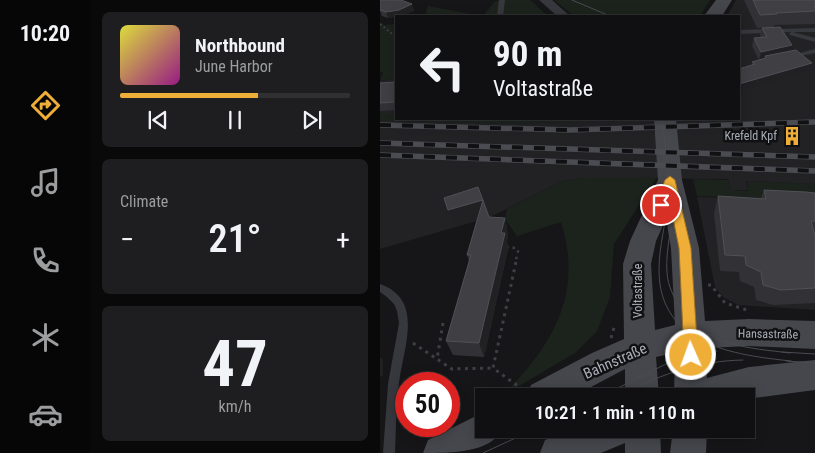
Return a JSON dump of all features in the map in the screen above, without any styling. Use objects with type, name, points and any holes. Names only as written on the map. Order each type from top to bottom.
[{"type":"main road","points":[[715,15],[724,0]]},
{"type":"main road","name":"Voltastraße","points":[[665,120],[670,180],[680,218],[689,285],[691,388]]},
{"type":"main road","name":"Voltastraße","points":[[639,388],[626,353],[638,256],[670,180]]},
{"type":"main road","name":"Hansastraße","points":[[691,337],[742,333],[815,335]]},
{"type":"main road","name":"Bahnstraße","points":[[545,388],[626,353],[691,337]]},
{"type":"main road","points":[[730,388],[748,383],[815,375]]},
{"type":"main road","points":[[441,453],[475,434]]},
{"type":"main road","points":[[558,453],[595,438]]},
{"type":"main road","points":[[643,453],[644,438]]},
{"type":"main road","points":[[688,453],[689,438]]},
{"type":"street","points":[[545,0],[563,15]]},
{"type":"lane","points":[[500,15],[502,0]]},
{"type":"lane","points":[[740,32],[815,30]]},
{"type":"lane","points":[[780,31],[815,40]]},
{"type":"lane","points":[[786,57],[815,50]]},
{"type":"lane","points":[[380,288],[398,299],[404,312],[404,322],[393,384],[389,453]]},
{"type":"path","points":[[380,24],[395,36]]},
{"type":"path","points":[[493,368],[518,251],[511,247],[502,248]]},
{"type":"path","points":[[689,285],[711,285],[718,298],[735,309],[752,311]]},
{"type":"path","points":[[617,317],[611,334],[626,353]]},
{"type":"path","points":[[437,359],[443,323]]},
{"type":"path","points":[[413,342],[452,369],[493,368],[525,388]]},
{"type":"shaded area","points":[[530,0],[547,15],[484,15],[495,1]]},
{"type":"shaded area","points":[[554,0],[710,0],[701,15],[573,15]]},
{"type":"shaded area","points":[[736,0],[815,0],[815,184],[746,181],[748,190],[730,190],[728,179],[582,178],[563,181],[490,217],[380,249],[380,81],[395,78],[395,120],[740,120],[740,15],[728,15]]},
{"type":"shaded area","points":[[428,6],[476,15],[425,15]]},
{"type":"shaded area","points":[[380,22],[384,25],[395,24],[395,78],[380,81],[383,73],[380,71]]},
{"type":"shaded area","points":[[395,113],[395,120],[606,120],[516,124],[380,121],[380,114]]},
{"type":"shaded area","points":[[657,177],[614,244],[610,297],[597,331],[575,353],[516,388],[510,388],[536,358],[549,338],[559,318],[566,296],[569,273],[567,248],[561,222],[517,236],[505,219],[507,209],[563,181],[582,178]]},
{"type":"shaded area","points":[[693,179],[728,180],[730,190],[748,191],[747,181],[815,184],[815,210],[758,198],[697,196]]},
{"type":"shaded area","points":[[697,197],[758,199],[815,210],[815,310],[738,305],[723,297],[715,287]]},
{"type":"building","points":[[380,0],[401,0],[412,4],[399,10],[386,12],[380,10]]},
{"type":"building","points":[[753,0],[815,0],[815,11],[760,15]]},
{"type":"building","points":[[780,27],[792,45],[761,52],[754,38],[767,37],[762,28]]},
{"type":"building","points":[[796,50],[812,63],[740,84],[740,69],[755,64],[752,62],[766,58],[765,56]]},
{"type":"building","points":[[395,82],[395,102],[380,103],[380,83]]},
{"type":"building","points":[[478,187],[483,200],[448,210],[444,198]]},
{"type":"building","points":[[764,190],[815,193],[815,221],[811,221],[815,236],[815,288],[781,290],[763,285],[761,272],[746,265],[745,256],[725,255],[718,196],[766,199]]},
{"type":"building","points":[[483,200],[489,217],[505,218],[501,233],[505,233],[479,343],[446,341],[471,255],[467,255]]},
{"type":"tram line","points":[[572,0],[608,15]]},
{"type":"tram line","points":[[662,120],[667,159],[668,189],[659,270],[662,295],[672,315],[686,330],[704,341],[724,349],[746,355],[791,361]]},
{"type":"tram line","points":[[673,197],[667,273],[672,292],[681,309],[703,331],[716,338],[744,347],[782,352]]},
{"type":"tram line","points":[[618,388],[672,361],[717,351]]},
{"type":"tram line","points":[[782,352],[815,354]]},
{"type":"tram line","points":[[782,352],[790,353]]},
{"type":"tram line","points":[[636,388],[682,369],[711,363],[743,360]]},
{"type":"tram line","points":[[786,361],[815,363]]},
{"type":"tram line","points":[[483,453],[516,438]]},
{"type":"railway","points":[[380,125],[570,130],[815,122]]},
{"type":"railway","points":[[380,143],[815,157]]},
{"type":"railway","points":[[380,155],[815,171]]},
{"type":"place","name":"Krefeld Kpf","points":[[792,136]]},
{"type":"route","points":[[661,205],[670,180],[680,218],[685,248],[689,285],[691,355]]}]
